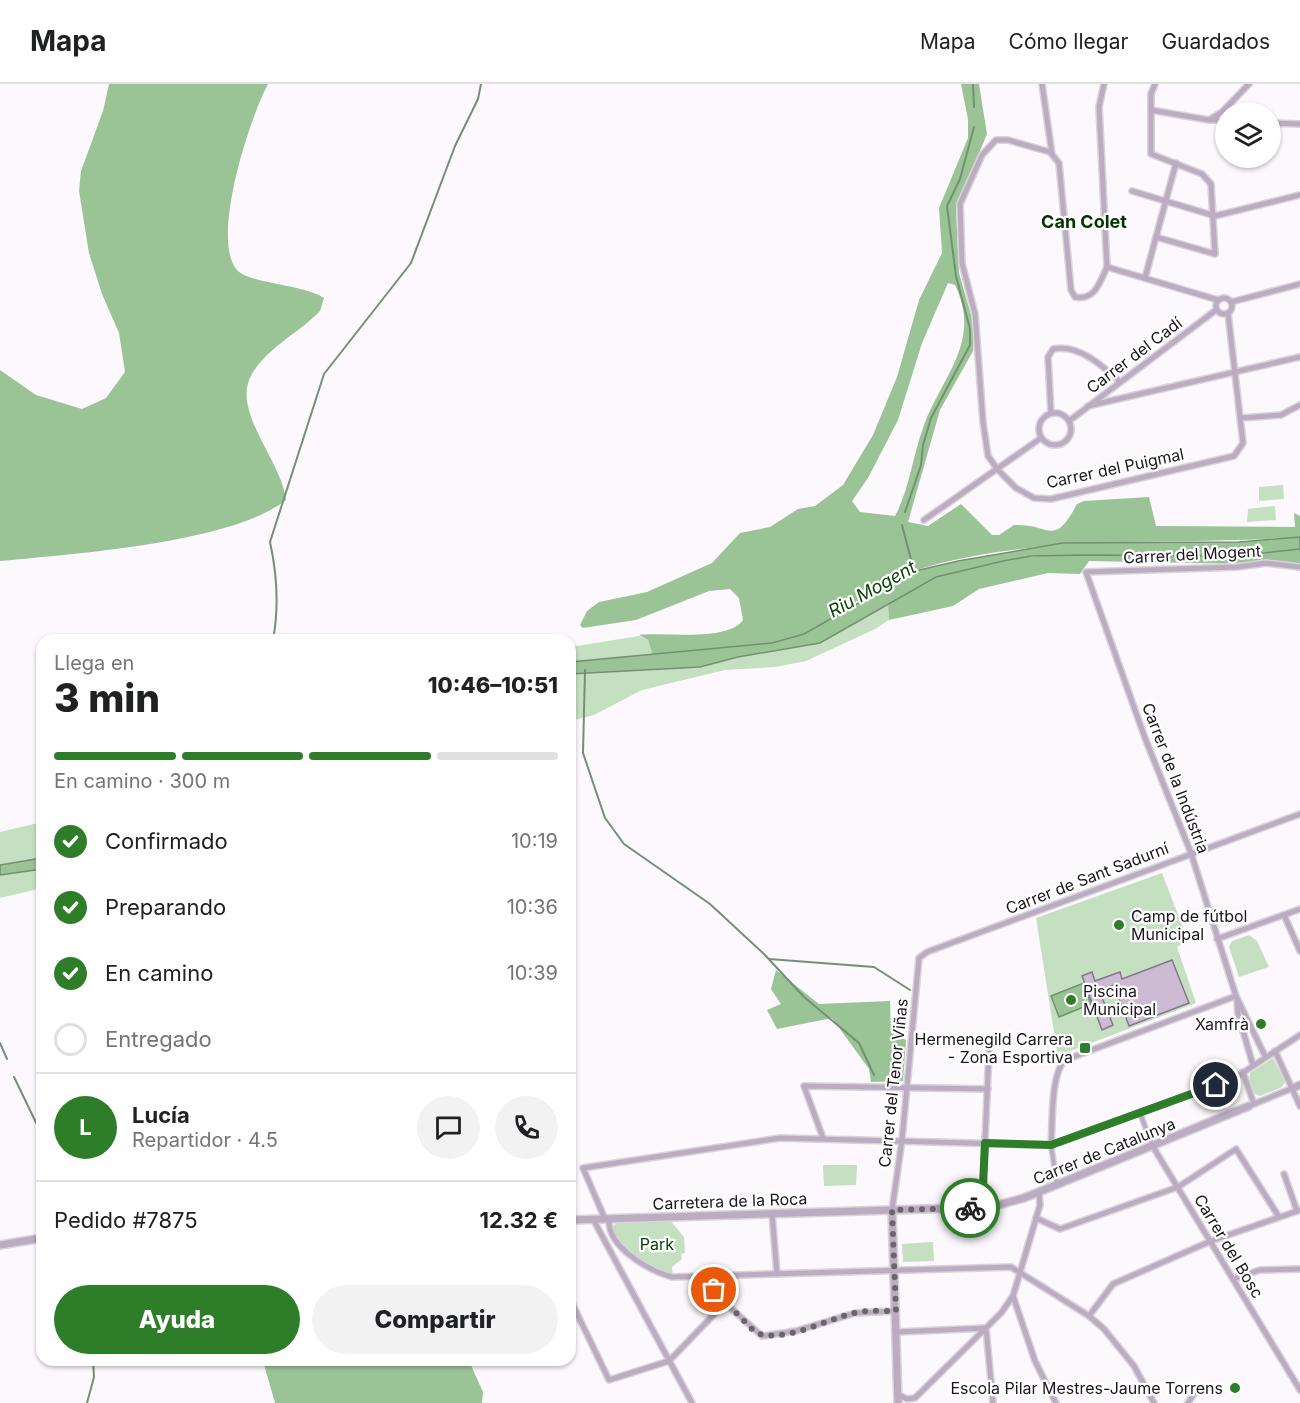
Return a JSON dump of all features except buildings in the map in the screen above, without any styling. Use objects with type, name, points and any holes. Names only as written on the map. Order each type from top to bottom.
[{"type":"street","points":[[1042,84],[1052,155],[1059,164],[1071,290],[1076,297],[1084,299],[1091,296],[1107,267],[1099,107],[1104,84]]},
{"type":"street","points":[[1155,84],[1151,94],[1151,154],[1202,174],[1211,184],[1215,216],[1215,254],[1156,237]]},
{"type":"street","points":[[1209,120],[1222,112],[1249,84]]},
{"type":"street","points":[[1151,110],[1215,120]]},
{"type":"street","points":[[1281,123],[1300,124]]},
{"type":"street","name":"Carrer del Puigmal","points":[[1052,155],[1050,152],[1008,140],[996,140],[982,155],[960,204],[962,263],[975,314],[983,422],[988,456],[1016,488],[1034,498],[1051,499],[1234,456],[1243,443],[1228,313]]},
{"type":"street","points":[[1145,278],[1176,164]]},
{"type":"street","points":[[1132,191],[1215,216],[1300,195]]},
{"type":"street","points":[[1107,267],[1218,300],[1224,297],[1231,302],[1232,308],[1228,313],[1222,314],[1216,310],[1218,300]]},
{"type":"street","points":[[1231,302],[1300,284]]},
{"type":"street","name":"Carrer del Cadí","points":[[1069,421],[1216,310]]},
{"type":"street","points":[[1051,413],[1048,357],[1053,349],[1061,347],[1086,355],[1120,382]]},
{"type":"street","points":[[1088,406],[1300,357]]},
{"type":"street","points":[[1241,417],[1281,415],[1300,405]]},
{"type":"street","points":[[1051,413],[1060,414],[1069,421],[1070,436],[1061,444],[1048,444],[1041,438],[1039,426],[1042,420],[1051,413]]},
{"type":"street","points":[[924,520],[1041,438]]},
{"type":"street","name":"Carrer del Mogent","points":[[1086,572],[1237,567],[1266,563],[1300,567]]},
{"type":"street","name":"Carrer de la Indústria","points":[[1086,572],[1145,738],[1191,853],[1236,996],[1264,1056]]},
{"type":"street","name":"Carrer de Sant Sadurní","points":[[919,958],[927,952],[1300,814]]},
{"type":"street","points":[[1217,939],[1300,909]]},
{"type":"street","points":[[1284,915],[1300,951]]},
{"type":"street","name":"Carrer del Tenor Viñas","points":[[892,1210],[902,1140],[919,958]]},
{"type":"street","points":[[1057,1184],[1051,1145],[1059,1066],[1065,1060],[1236,996]]},
{"type":"street","name":"Carrer de la Indústria","points":[[1236,996],[1238,1014],[1253,1065]]},
{"type":"street","points":[[1154,1403],[1134,1365],[1104,1329],[1089,1316],[1011,1267],[702,1277],[672,1277],[658,1274],[620,1246],[609,1232],[607,1219],[583,1168],[780,1137],[1051,1145],[1235,1078],[1264,1056],[1300,1035]]},
{"type":"street","points":[[982,1207],[989,1051]]},
{"type":"street","points":[[1275,1051],[1296,1087],[1300,1106]]},
{"type":"street","points":[[1243,1072],[1252,1105]]},
{"type":"street","points":[[823,1138],[804,1086],[988,1089]]},
{"type":"street","name":"Carrer de Catalunya","points":[[892,1210],[1009,1204],[1296,1087]]},
{"type":"street","name":"Carrer del Bosc","points":[[1140,1113],[1152,1145],[1300,1390]]},
{"type":"street","points":[[1036,1218],[1060,1229],[1178,1187],[1236,1149],[1279,1217]]},
{"type":"street","points":[[1089,1316],[1113,1284],[1211,1241],[1298,1210],[1284,1174]]},
{"type":"street","points":[[897,1394],[915,1401],[986,1328],[1013,1296],[1040,1205],[1039,1192]]},
{"type":"street","points":[[892,1210],[898,1403]]},
{"type":"street","name":"Carretera de la Roca","points":[[576,1220],[892,1210]]},
{"type":"street","points":[[772,1213],[777,1274]]},
{"type":"street","points":[[593,1219],[692,1403]]},
{"type":"street","points":[[0,1245],[36,1239]]},
{"type":"street","points":[[611,1253],[620,1246]]},
{"type":"street","points":[[1233,1279],[1260,1270],[1300,1269]]},
{"type":"street","points":[[702,1277],[725,1303],[762,1336],[796,1331],[855,1313],[896,1311]]},
{"type":"street","points":[[1013,1296],[1035,1361],[1056,1403]]},
{"type":"street","points":[[576,1311],[609,1380],[669,1361],[725,1303]]},
{"type":"street","points":[[897,1332],[986,1328]]},
{"type":"street","points":[[986,1328],[993,1403]]},
{"type":"street","points":[[1292,1377],[1300,1376]]},
{"type":"street","points":[[1188,1403],[1197,1389]]},
{"type":"green space","points":[[1283,485],[1284,499],[1259,501],[1259,487]]},
{"type":"green space","points":[[1275,506],[1276,520],[1247,522],[1248,509]]},
{"type":"green space","points":[[888,603],[889,620],[875,629],[806,661],[775,667],[725,670],[642,690],[594,715],[576,720],[576,674],[700,667],[738,657],[819,643]]},
{"type":"green space","points":[[639,636],[648,640],[653,656],[576,662],[576,646]]},
{"type":"green space","points":[[36,823],[36,859],[0,865],[0,832]]},
{"type":"green space","points":[[36,870],[36,889],[0,898],[0,875]]},
{"type":"green space","points":[[1162,873],[1188,941],[1177,947],[1196,1003],[1065,1053],[1057,1051],[1036,918]]},
{"type":"green space","points":[[1249,935],[1257,941],[1269,967],[1239,977],[1229,947],[1232,941]]},
{"type":"green space","points":[[1273,1058],[1285,1082],[1282,1087],[1260,1096],[1255,1094],[1249,1080],[1250,1073]]},
{"type":"green space","points":[[823,1165],[857,1165],[856,1185],[824,1186]]},
{"type":"green space","name":"Park","points":[[669,1219],[684,1237],[685,1253],[681,1254],[682,1259],[672,1267],[673,1276],[639,1260],[612,1234],[612,1227],[618,1222]]},
{"type":"green space","points":[[933,1242],[934,1261],[903,1262],[902,1244]]},
{"type":"shaded area","points":[[109,84],[268,84],[243,149],[236,178],[230,206],[228,232],[230,254],[237,270],[244,275],[314,293],[324,298],[320,311],[258,365],[247,388],[247,403],[252,419],[276,469],[286,500],[261,515],[229,527],[190,536],[107,550],[0,561],[0,370],[36,395],[82,409],[106,398],[125,372],[119,333],[102,294],[89,253],[79,191],[81,171],[103,111]]},
{"type":"shaded area","points":[[961,84],[979,84],[987,134],[956,208],[959,273],[975,329],[973,351],[940,410],[908,522],[928,526],[961,504],[992,535],[999,535],[1014,525],[1026,525],[1050,531],[1062,526],[1077,504],[1084,501],[1149,497],[1156,526],[1295,527],[1294,513],[1300,516],[1300,537],[1059,545],[963,558],[901,575],[873,590],[819,626],[790,639],[731,650],[653,656],[648,640],[639,635],[710,634],[735,627],[743,620],[739,598],[730,589],[709,591],[636,620],[583,628],[580,625],[587,611],[599,602],[647,592],[712,563],[740,533],[770,527],[798,509],[815,506],[843,485],[873,435],[897,377],[919,300],[942,253],[939,208],[968,138],[968,119]],"holes":[[[948,283],[955,285],[962,306],[964,325],[962,343],[923,428],[900,505],[895,516],[860,512],[852,501],[868,478],[898,420],[922,343]]]},
{"type":"shaded area","points":[[1300,537],[1300,549],[1236,556],[1031,556],[936,577],[820,643],[738,657],[700,667],[576,674],[576,661],[772,643],[804,634],[915,571],[958,561],[1063,543],[1239,542]]},
{"type":"shaded area","points":[[1300,549],[1300,565],[1089,561],[1080,574],[1048,573],[979,589],[953,606],[889,620],[888,603],[924,583],[970,567],[1006,560],[1082,554],[1241,556]]},
{"type":"shaded area","points":[[36,859],[36,870],[0,875],[0,865]]},
{"type":"shaded area","points":[[776,970],[819,1004],[890,1001],[891,1033],[906,1040],[903,1081],[871,1082],[869,1069],[832,1018],[777,1029],[767,1010],[781,1004],[771,989]]},
{"type":"shaded area","name":"Piscina Municipal","points":[[1084,983],[1091,1004],[1059,1017],[1051,996]]},
{"type":"shaded area","points":[[264,1366],[471,1366],[483,1392],[482,1403],[275,1403]]},
{"type":"waterway","points":[[274,634],[276,591],[270,542],[324,374],[411,263],[455,146],[478,99],[481,84]]},
{"type":"waterway","points":[[973,84],[974,107]]},
{"type":"waterway","points":[[905,512],[921,465],[923,445],[931,418],[970,345],[970,329],[956,276],[947,206],[960,179],[974,127]]},
{"type":"waterway","name":"Riu Mogent","points":[[902,525],[914,571]]},
{"type":"waterway","points":[[585,670],[583,753],[605,818],[624,844],[710,904],[764,954],[804,997],[859,1043],[874,1075]]},
{"type":"waterway","points":[[769,959],[874,967],[910,990]]},
{"type":"waterway","points":[[0,1043],[7,1059]]},
{"type":"waterway","points":[[14,1077],[36,1123]]},
{"type":"waterway","points":[[87,1403],[94,1377],[93,1366]]},
{"type":"way so far","points":[[714,1290],[755,1332],[762,1336],[796,1331],[855,1313],[896,1311],[892,1210],[970,1208]]},
{"type":"place","name":"Camp de fútbol Municipal","points":[[1119,925]]},
{"type":"place","name":"Piscina Municipal","points":[[1071,1000]]},
{"type":"place","name":"Xamfrà","points":[[1261,1024]]},
{"type":"place","name":"Hermenegild Carrera - Zona Esportiva","points":[[1085,1048]]},
{"type":"place","name":"Escola Pilar Mestres-Jaume Torrens","points":[[1235,1388]]},
{"type":"district","name":"Can Colet","points":[[1084,221]]},
{"type":"route","points":[[970,1208],[982,1207],[985,1143],[1051,1145],[1216,1085]]}]
